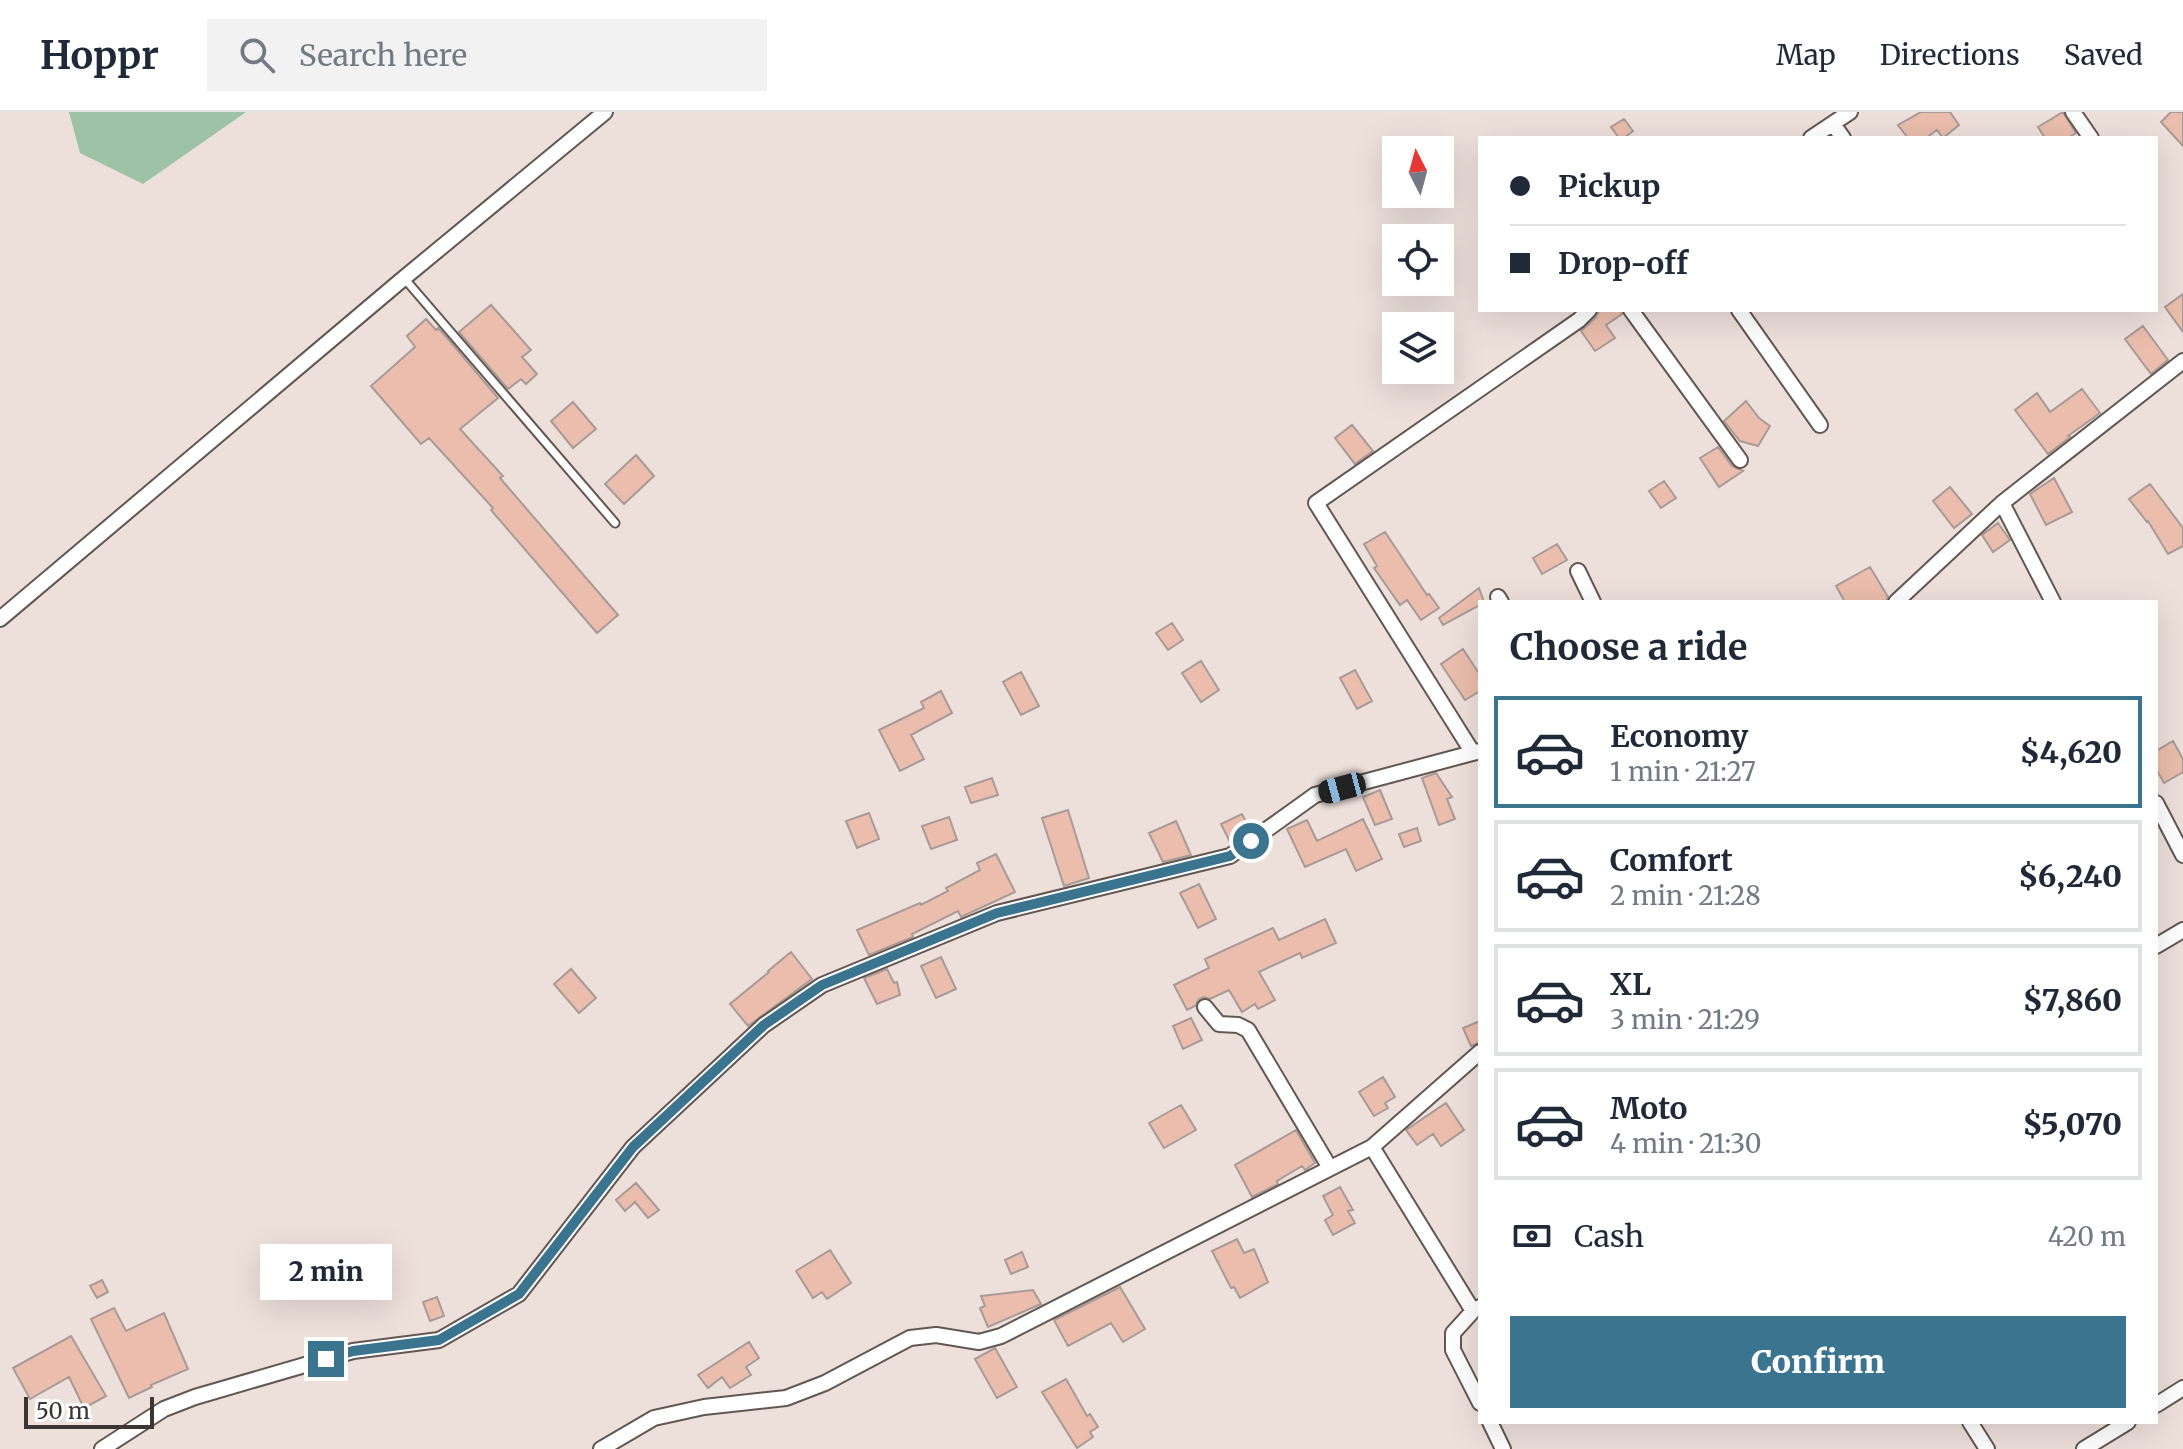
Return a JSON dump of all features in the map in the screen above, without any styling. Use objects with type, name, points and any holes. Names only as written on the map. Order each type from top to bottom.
[{"type":"street","points":[[0,619],[605,112]]},
{"type":"street","points":[[1814,136],[1850,112]]},
{"type":"street","points":[[2073,112],[2090,136]]},
{"type":"street","points":[[1833,124],[1842,136]]},
{"type":"street","points":[[102,1449],[164,1409],[195,1397],[353,1351],[439,1340],[519,1294],[633,1147],[764,1025],[822,985],[997,913],[1230,856],[1315,795],[1476,752],[1316,503],[1587,312]]},
{"type":"street","points":[[1632,312],[1740,460]]},
{"type":"street","points":[[1740,312],[1820,425]]},
{"type":"street","points":[[1898,600],[2002,503],[2183,361]]},
{"type":"street","points":[[2002,503],[2052,600]]},
{"type":"street","points":[[1578,571],[1592,600]]},
{"type":"street","points":[[2158,807],[2183,855]]},
{"type":"street","points":[[2158,945],[2183,930]]},
{"type":"street","points":[[1205,1007],[1219,1024],[1238,1025],[1248,1030],[1330,1168]]},
{"type":"street","points":[[601,1449],[654,1418],[704,1407],[786,1398],[825,1383],[910,1338],[936,1335],[979,1342],[1001,1336],[1372,1147],[1478,1054]]},
{"type":"street","points":[[1372,1147],[1476,1309],[1453,1333],[1453,1350],[1478,1399]]},
{"type":"street","points":[[2158,1404],[2183,1388]]},
{"type":"street","points":[[1491,1424],[1503,1449]]},
{"type":"street","points":[[1971,1424],[1987,1449]]},
{"type":"street","points":[[2084,1449],[2125,1424]]},
{"type":"lane","points":[[404,278],[615,523]]},
{"type":"green space","points":[[69,112],[246,112],[143,184],[80,153]]},
{"type":"building","points":[[1921,112],[1950,112],[1959,125],[1945,136],[1937,130],[1929,136],[1906,136],[1898,125]]},
{"type":"building","points":[[2063,112],[2076,133],[2071,136],[2044,136],[2038,127]]},
{"type":"building","points":[[2171,112],[2183,112],[2183,146],[2161,122]]},
{"type":"building","points":[[1624,119],[1633,131],[1627,136],[1618,136],[1611,127]]},
{"type":"building","points":[[2183,294],[2183,332],[2165,307]]},
{"type":"building","points":[[491,305],[531,350],[522,357],[537,374],[526,384],[521,379],[508,389],[459,332]]},
{"type":"building","points":[[1598,312],[1622,314],[1606,325],[1615,338],[1595,351],[1581,331]]},
{"type":"building","points":[[426,319],[449,340],[498,398],[460,429],[618,615],[597,633],[491,510],[493,508],[429,438],[421,444],[371,386],[415,347],[407,336]]},
{"type":"building","points":[[2143,326],[2168,360],[2151,374],[2125,339]]},
{"type":"building","points":[[2082,389],[2100,413],[2048,454],[2015,410],[2037,393],[2050,412]]},
{"type":"building","points":[[1746,401],[1770,426],[1758,446],[1740,441],[1724,421]]},
{"type":"building","points":[[573,402],[596,429],[573,448],[551,421]]},
{"type":"building","points":[[1352,425],[1373,451],[1355,464],[1335,438]]},
{"type":"building","points":[[1718,447],[1732,466],[1743,471],[1719,487],[1700,458]]},
{"type":"building","points":[[636,455],[654,476],[624,504],[605,484]]},
{"type":"building","points":[[2054,478],[2072,512],[2046,525],[2030,494]]},
{"type":"building","points":[[1664,481],[1676,498],[1661,508],[1649,491]]},
{"type":"building","points":[[2150,484],[2183,528],[2183,546],[2168,554],[2148,521],[2129,499]]},
{"type":"building","points":[[1950,487],[1972,514],[1954,528],[1933,501]]},
{"type":"building","points":[[1998,523],[2010,540],[1993,552],[1982,535]]},
{"type":"building","points":[[1385,532],[1439,608],[1421,620],[1407,600],[1400,605],[1374,568],[1377,566],[1364,544]]},
{"type":"building","points":[[1557,544],[1567,560],[1542,574],[1533,558]]},
{"type":"building","points":[[1870,567],[1888,597],[1887,600],[1844,600],[1836,586]]},
{"type":"building","points":[[1479,588],[1483,600],[1478,600],[1478,606],[1443,625],[1439,618]]},
{"type":"building","points":[[1172,623],[1183,640],[1168,650],[1156,633]]},
{"type":"building","points":[[1463,649],[1478,672],[1478,692],[1465,700],[1441,664]]},
{"type":"building","points":[[1201,661],[1219,690],[1201,702],[1182,673]]},
{"type":"building","points":[[1355,670],[1372,701],[1357,709],[1340,678]]},
{"type":"building","points":[[1021,672],[1039,706],[1021,715],[1003,682]]},
{"type":"building","points":[[941,691],[952,713],[911,735],[924,759],[900,771],[879,730],[924,708],[921,702]]},
{"type":"building","points":[[2173,741],[2183,759],[2183,772],[2164,783],[2158,772],[2158,750]]},
{"type":"building","points":[[1436,773],[1452,797],[1447,799],[1455,819],[1439,825],[1422,778]]},
{"type":"building","points":[[992,778],[998,795],[971,803],[965,787]]},
{"type":"building","points":[[1380,790],[1392,819],[1375,825],[1363,797]]},
{"type":"building","points":[[1068,810],[1089,878],[1064,886],[1042,818]]},
{"type":"building","points":[[869,813],[879,839],[857,848],[846,821]]},
{"type":"building","points":[[1242,814],[1250,830],[1230,842],[1221,824]]},
{"type":"building","points":[[949,817],[957,840],[931,849],[922,826]]},
{"type":"building","points":[[1363,819],[1382,859],[1356,871],[1346,849],[1305,867],[1287,829],[1307,820],[1317,841]]},
{"type":"building","points":[[1176,821],[1191,855],[1163,862],[1149,833]]},
{"type":"building","points":[[1417,828],[1421,841],[1404,847],[1399,834]]},
{"type":"building","points":[[996,854],[1015,892],[961,917],[958,911],[912,934],[913,937],[869,955],[857,930],[948,891],[946,888],[980,870],[977,863]]},
{"type":"building","points":[[1199,884],[1216,919],[1198,928],[1180,893]]},
{"type":"building","points":[[1325,919],[1336,943],[1302,958],[1300,953],[1259,972],[1275,1000],[1258,1009],[1255,1004],[1242,1012],[1229,990],[1210,999],[1199,999],[1195,1006],[1187,1010],[1174,985],[1209,968],[1205,959],[1273,928],[1279,940]]},
{"type":"building","points":[[791,952],[812,979],[748,1026],[730,1004]]},
{"type":"building","points":[[941,957],[956,989],[936,998],[921,966]]},
{"type":"building","points":[[571,969],[596,998],[579,1013],[554,984]]},
{"type":"building","points":[[887,969],[894,983],[897,982],[900,995],[877,1004],[864,978]]},
{"type":"building","points":[[1191,1018],[1202,1040],[1183,1049],[1173,1026]]},
{"type":"building","points":[[1478,1022],[1478,1043],[1471,1046],[1463,1028]]},
{"type":"building","points":[[1383,1077],[1395,1097],[1385,1103],[1388,1108],[1374,1116],[1359,1092]]},
{"type":"building","points":[[1446,1103],[1464,1130],[1441,1146],[1433,1134],[1417,1145],[1406,1130]]},
{"type":"building","points":[[1181,1105],[1196,1130],[1164,1148],[1149,1123]]},
{"type":"building","points":[[1296,1130],[1315,1163],[1305,1170],[1302,1166],[1277,1181],[1278,1184],[1252,1197],[1235,1165]]},
{"type":"building","points":[[636,1183],[659,1210],[648,1218],[635,1202],[625,1211],[616,1200]]},
{"type":"building","points":[[1340,1187],[1353,1210],[1348,1211],[1355,1223],[1333,1235],[1325,1220],[1333,1215],[1323,1196]]},
{"type":"building","points":[[1237,1239],[1244,1253],[1254,1249],[1268,1282],[1240,1298],[1234,1287],[1231,1288],[1212,1251]]},
{"type":"building","points":[[830,1250],[851,1283],[827,1299],[822,1292],[813,1298],[796,1271]]},
{"type":"building","points":[[1022,1252],[1028,1267],[1011,1274],[1005,1260]]},
{"type":"building","points":[[102,1280],[108,1292],[97,1298],[90,1286]]},
{"type":"building","points":[[1120,1287],[1145,1329],[1123,1342],[1111,1323],[1068,1346],[1054,1320]]},
{"type":"building","points":[[1033,1290],[1041,1304],[988,1327],[980,1308],[985,1306],[981,1296]]},
{"type":"building","points":[[437,1297],[444,1316],[430,1321],[423,1302]]},
{"type":"building","points":[[114,1308],[126,1331],[164,1313],[188,1369],[129,1398],[91,1319]]},
{"type":"building","points":[[71,1336],[106,1396],[84,1408],[69,1377],[30,1399],[13,1368]]},
{"type":"building","points":[[749,1342],[759,1358],[746,1367],[751,1375],[730,1388],[722,1377],[708,1388],[698,1375]]},
{"type":"building","points":[[995,1348],[1017,1387],[997,1398],[975,1359]]},
{"type":"building","points":[[1066,1379],[1087,1416],[1090,1414],[1098,1427],[1090,1432],[1093,1437],[1077,1448],[1042,1392]]},
{"type":"route","points":[[326,1359],[353,1351],[439,1340],[519,1294],[633,1147],[764,1025],[822,985],[997,913],[1230,856],[1251,841]]}]
